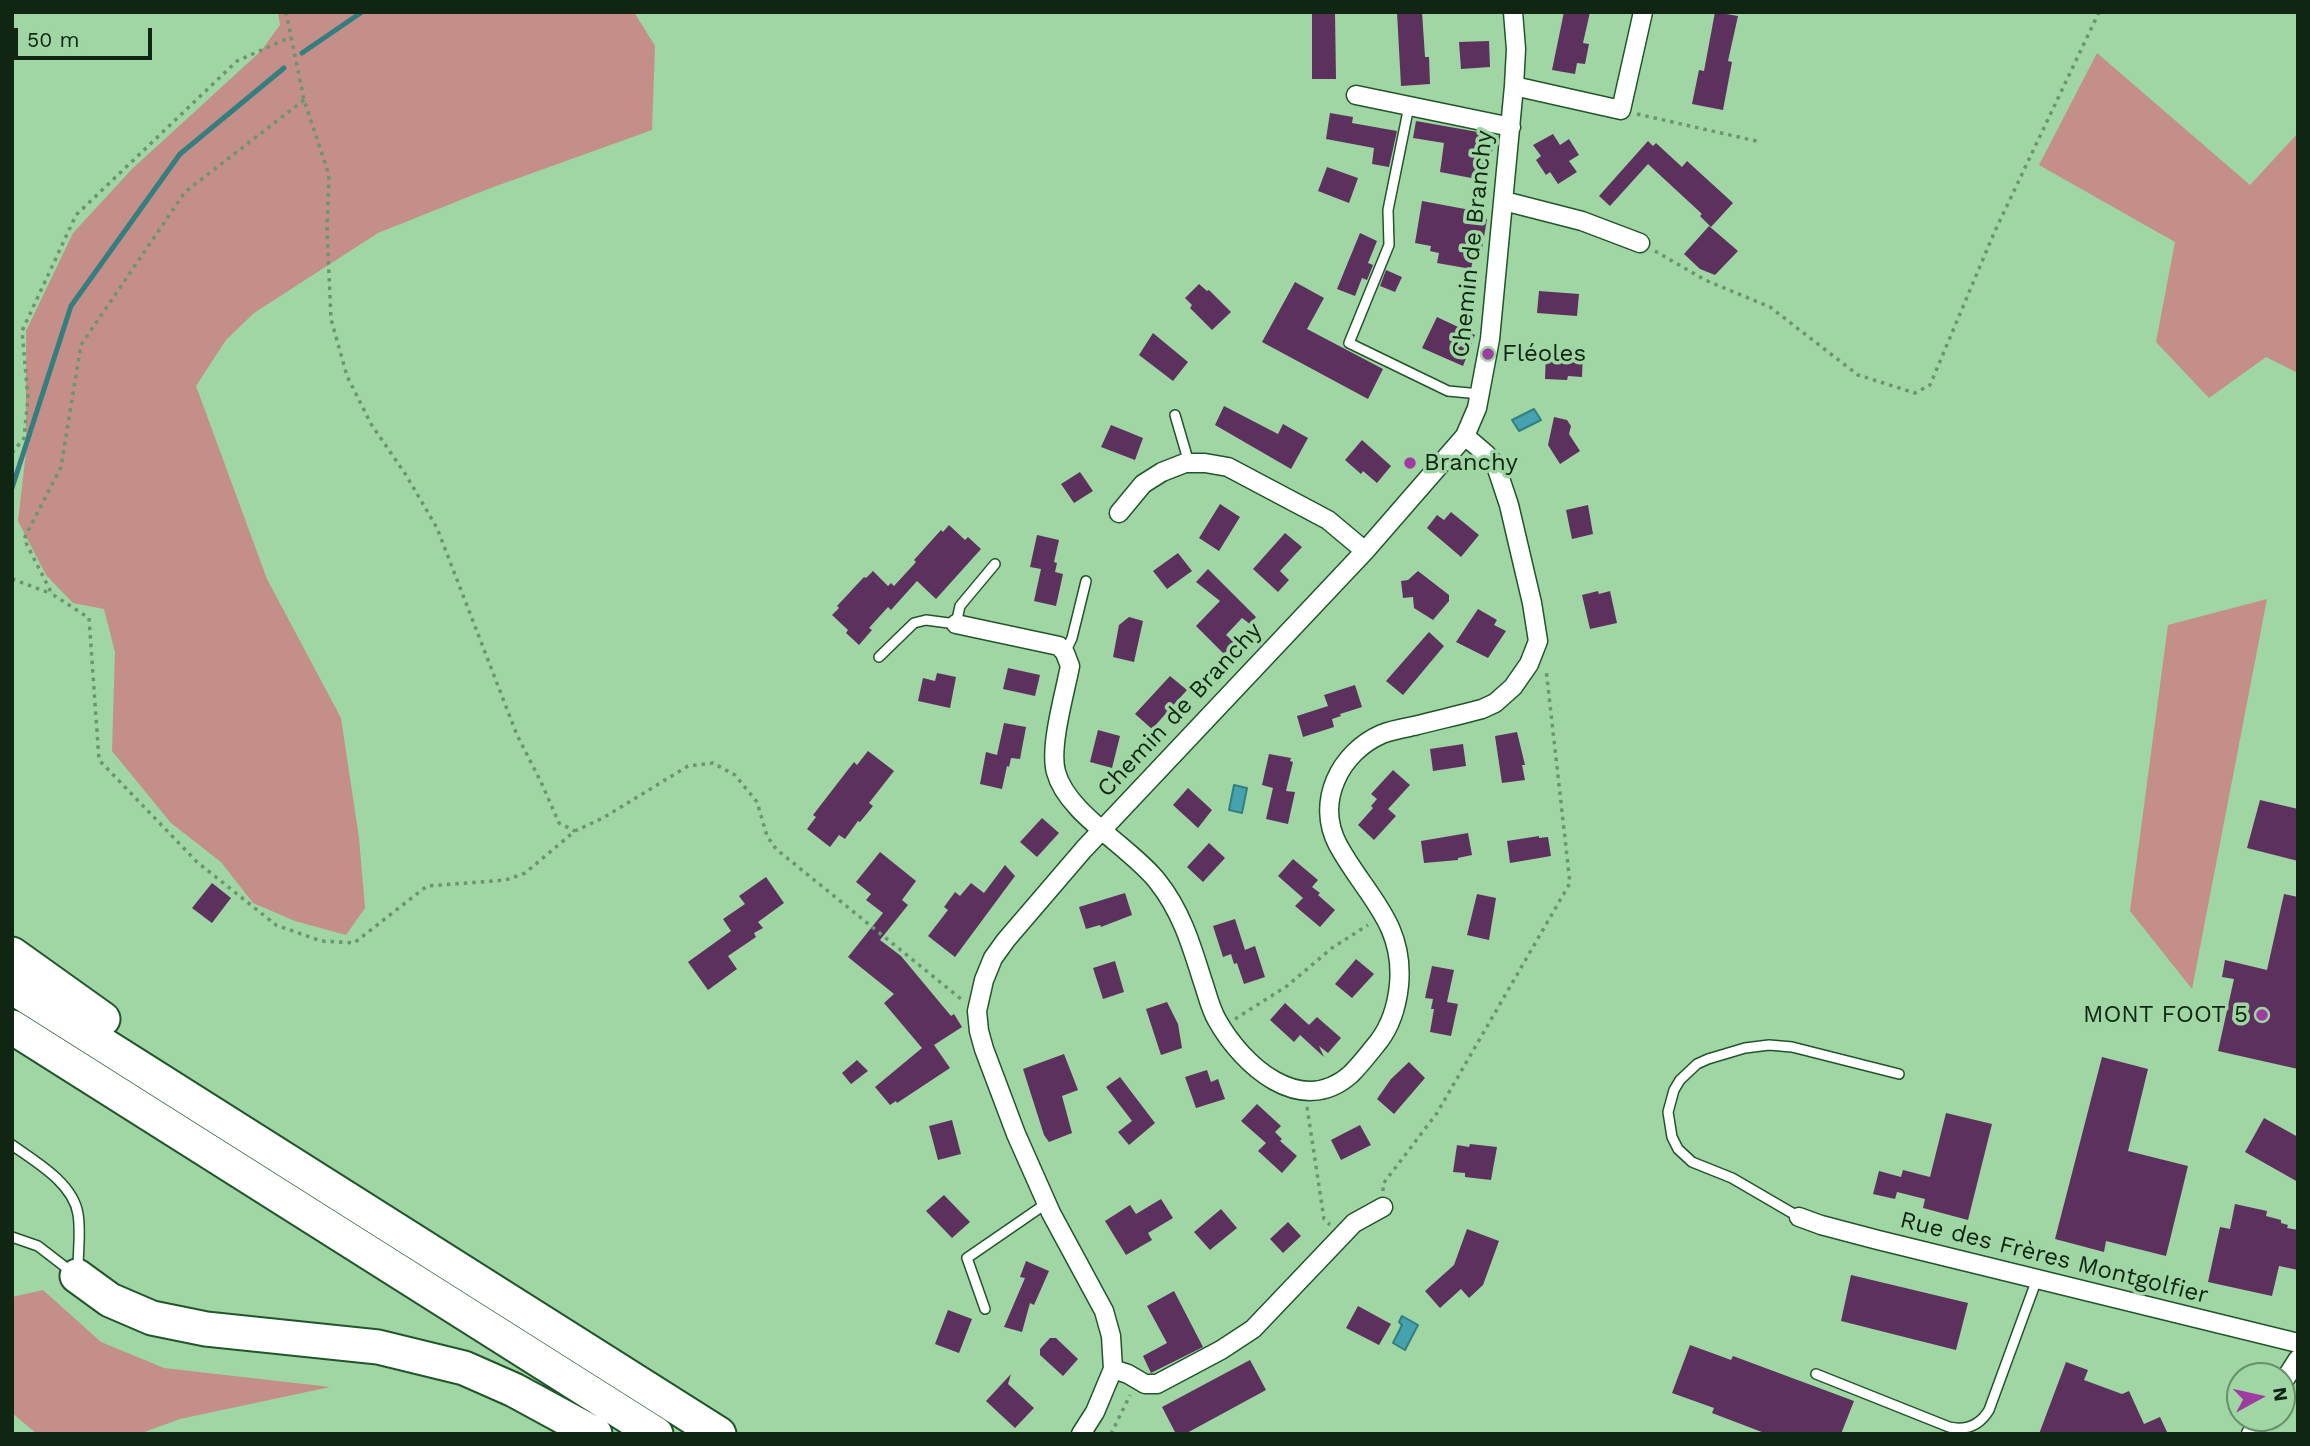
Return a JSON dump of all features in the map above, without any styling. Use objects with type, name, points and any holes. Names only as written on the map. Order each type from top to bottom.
[{"type":"highway","points":[[12,954],[507,1300]]},
{"type":"highway","points":[[12,987],[719,1434]]},
{"type":"highway","points":[[12,1027],[656,1434]]},
{"type":"highway","points":[[77,1276],[110,1300],[152,1318],[206,1329],[378,1347],[464,1368],[514,1390],[595,1434]]},
{"type":"street","name":"Chemin de Branchy","points":[[1082,1434],[1095,1412],[1113,1369],[1111,1336],[1104,1311],[1047,1203],[1016,1135],[984,1049],[977,1011],[984,980],[993,958],[1006,940],[1102,829],[1365,551],[1465,436],[1480,394],[1490,339],[1514,86],[1516,49],[1513,12]]},
{"type":"street","points":[[1514,86],[1621,110],[1643,12]]},
{"type":"street","points":[[1356,94],[1511,127]]},
{"type":"street","points":[[1504,201],[1582,220],[1640,243]]},
{"type":"street","points":[[956,624],[1059,646],[1065,653],[1070,666],[1053,757],[1056,774],[1065,792],[1077,807],[1157,879],[1186,928],[1215,1018],[1250,1063],[1266,1077],[1287,1087],[1304,1091],[1330,1086],[1350,1074],[1381,1038],[1397,1006],[1399,964],[1397,944],[1385,914],[1337,844],[1330,802],[1335,779],[1345,761],[1367,742],[1384,733],[1482,709],[1495,703],[1513,687],[1529,664],[1538,640],[1510,505],[1496,466],[1465,436]]},
{"type":"street","points":[[1119,513],[1143,484],[1162,472],[1189,463],[1205,463],[1228,467],[1328,520],[1365,551]]},
{"type":"street","points":[[1113,1369],[1145,1384],[1157,1384],[1221,1350],[1253,1329],[1354,1223],[1383,1207]]},
{"type":"street","name":"Rue des Frères Montgolfier","points":[[1799,1217],[1855,1234],[2298,1343]]},
{"type":"lane","points":[[1409,106],[1388,210],[1389,245],[1349,343],[1448,391],[1480,394]]},
{"type":"lane","points":[[1175,415],[1189,463]]},
{"type":"lane","points":[[879,657],[914,623],[926,620],[956,624],[960,606],[995,565]]},
{"type":"lane","points":[[1065,653],[1072,638],[1086,581]]},
{"type":"lane","points":[[1799,1217],[1732,1178],[1692,1162],[1678,1149],[1669,1125],[1668,1112],[1674,1090],[1680,1080],[1697,1064],[1707,1059],[1745,1048],[1769,1045],[1792,1047],[1899,1074]]},
{"type":"lane","points":[[12,1145],[55,1177],[72,1196],[78,1214],[77,1276]]},
{"type":"lane","points":[[985,1309],[967,1258],[1047,1203]]},
{"type":"lane","points":[[12,1237],[38,1246],[77,1276]]},
{"type":"lane","points":[[1816,1374],[1949,1427],[1972,1426],[1985,1417],[1989,1409],[2037,1279]]},
{"type":"path","points":[[286,12],[304,100],[329,174],[327,230],[331,319],[347,376],[371,424],[406,475],[437,528],[517,735],[559,823],[575,831]]},
{"type":"path","points":[[1640,243],[1705,280],[1770,307],[1858,374],[1915,393],[1923,389],[1930,385],[1994,233],[2099,12]]},
{"type":"path","points":[[12,453],[24,438],[28,398],[22,331],[76,215],[237,61],[291,37]]},
{"type":"path","points":[[52,594],[24,539],[61,467],[81,345],[185,192],[304,100]]},
{"type":"path","points":[[1621,110],[1762,142]]},
{"type":"path","points":[[12,579],[52,594],[89,618],[99,760],[197,862],[276,925],[321,941],[354,943],[426,886],[506,880],[525,873],[575,831],[603,818],[688,766],[713,763],[735,775],[749,791],[757,802],[766,835],[776,849],[977,1011]]},
{"type":"path","points":[[1383,1207],[1383,1184],[1437,1113],[1570,883],[1554,730],[1545,666],[1538,640]]},
{"type":"path","points":[[1222,1028],[1287,986],[1332,948],[1385,914]]},
{"type":"path","points":[[1304,1091],[1324,1219],[1341,1236]]},
{"type":"path","points":[[1111,1434],[1138,1380]]},
{"type":"shaded area","points":[[278,12],[634,12],[655,46],[652,130],[488,189],[378,233],[254,313],[226,340],[196,386],[267,579],[341,718],[359,838],[365,908],[346,935],[295,921],[253,903],[221,862],[171,823],[112,751],[115,652],[104,609],[73,603],[46,575],[18,521],[26,452],[26,331],[73,233],[132,169],[261,51],[280,25]]},
{"type":"shaded area","points":[[2097,53],[2250,185],[2298,133],[2298,373],[2266,357],[2209,398],[2156,342],[2175,242],[2039,165]]},
{"type":"shaded area","points":[[2267,599],[2192,989],[2130,911],[2168,625]]},
{"type":"shaded area","points":[[43,1290],[101,1342],[164,1368],[330,1387],[180,1419],[139,1434],[37,1434],[12,1413],[12,1297]]},
{"type":"water","points":[[1534,409],[1541,420],[1519,431],[1512,420]]},
{"type":"water","points":[[1234,785],[1247,788],[1242,813],[1229,810]]},
{"type":"water","points":[[1402,1316],[1418,1325],[1405,1350],[1393,1343],[1402,1325],[1399,1322]]},
{"type":"building","points":[[1312,12],[1335,12],[1336,79],[1312,79]]},
{"type":"building","points":[[1397,12],[1422,12],[1430,84],[1401,86]]},
{"type":"building","points":[[1564,12],[1590,12],[1583,43],[1589,44],[1585,64],[1577,63],[1575,74],[1552,70]]},
{"type":"building","points":[[1715,12],[1738,16],[1728,61],[1732,62],[1723,110],[1692,104],[1699,70],[1704,71]]},
{"type":"building","points":[[1489,41],[1490,67],[1461,69],[1459,42]]},
{"type":"building","points":[[1330,113],[1353,117],[1352,123],[1397,131],[1389,167],[1372,164],[1374,148],[1326,139]]},
{"type":"building","points":[[1416,121],[1495,135],[1487,181],[1440,172],[1444,143],[1413,138]]},
{"type":"building","points":[[1553,134],[1560,145],[1569,139],[1579,155],[1569,161],[1577,172],[1558,184],[1550,172],[1546,175],[1536,160],[1541,156],[1533,145]]},
{"type":"building","points":[[1648,141],[1653,146],[1656,143],[1682,167],[1687,161],[1733,203],[1711,227],[1700,216],[1702,214],[1648,164],[1610,206],[1599,196]]},
{"type":"building","points":[[1327,167],[1358,178],[1349,203],[1318,191]]},
{"type":"building","points":[[1422,201],[1481,212],[1480,218],[1487,219],[1481,255],[1474,254],[1471,269],[1437,263],[1439,253],[1430,251],[1431,246],[1415,243]]},
{"type":"building","points":[[1709,226],[1738,251],[1715,275],[1700,269],[1684,254]]},
{"type":"building","points":[[1360,233],[1377,241],[1368,263],[1373,265],[1367,280],[1362,278],[1355,296],[1337,289]]},
{"type":"building","points":[[1386,270],[1402,277],[1395,292],[1380,286]]},
{"type":"building","points":[[1295,282],[1324,298],[1307,329],[1383,369],[1368,399],[1262,342]]},
{"type":"building","points":[[1199,284],[1231,312],[1212,330],[1190,308],[1192,305],[1185,298]]},
{"type":"building","points":[[1539,291],[1579,294],[1577,316],[1537,313]]},
{"type":"building","points":[[1437,317],[1475,335],[1463,366],[1422,348]]},
{"type":"building","points":[[1153,333],[1188,362],[1173,381],[1139,355]]},
{"type":"building","points":[[1564,349],[1583,350],[1582,377],[1568,376],[1567,380],[1545,379],[1546,352],[1564,353]]},
{"type":"building","points":[[1224,406],[1278,434],[1283,424],[1308,438],[1291,469],[1215,425]]},
{"type":"building","points":[[1554,417],[1567,420],[1571,426],[1569,434],[1580,451],[1560,464],[1548,445]]},
{"type":"building","points":[[1111,425],[1143,438],[1135,460],[1101,447]]},
{"type":"building","points":[[1362,440],[1391,466],[1377,483],[1345,460]]},
{"type":"building","points":[[1080,472],[1093,491],[1074,503],[1061,484]]},
{"type":"building","points":[[1220,504],[1240,517],[1219,551],[1199,538]]},
{"type":"building","points":[[1588,505],[1593,534],[1572,539],[1566,510]]},
{"type":"building","points":[[1451,512],[1479,535],[1461,557],[1427,528],[1437,515],[1444,520]]},
{"type":"building","points":[[949,525],[965,540],[968,537],[981,549],[936,599],[917,581],[891,610],[888,607],[869,628],[872,630],[859,645],[832,615],[839,608],[837,606],[873,571],[888,586],[891,583],[894,586],[941,530],[943,532]]},
{"type":"building","points":[[1285,533],[1302,547],[1280,571],[1289,580],[1278,592],[1253,569]]},
{"type":"building","points":[[1037,535],[1059,540],[1054,562],[1057,563],[1055,572],[1063,574],[1056,606],[1034,601],[1041,569],[1030,567]]},
{"type":"building","points":[[1178,553],[1192,571],[1167,589],[1153,571]]},
{"type":"building","points":[[1208,569],[1256,617],[1250,624],[1242,618],[1226,635],[1235,643],[1224,654],[1196,626],[1220,601],[1196,582]]},
{"type":"building","points":[[1418,571],[1449,595],[1449,601],[1433,620],[1414,608],[1413,597],[1403,598],[1401,581],[1408,580]]},
{"type":"building","points":[[1598,591],[1599,594],[1610,591],[1617,623],[1590,629],[1582,595]]},
{"type":"building","points":[[1478,609],[1497,620],[1494,625],[1506,631],[1488,658],[1456,642]]},
{"type":"building","points":[[1129,617],[1143,621],[1134,662],[1113,657],[1119,625]]},
{"type":"building","points":[[1429,632],[1444,646],[1403,695],[1386,681]]},
{"type":"building","points":[[1008,668],[1040,675],[1035,696],[1003,689]]},
{"type":"building","points":[[937,673],[956,677],[950,708],[918,701],[923,678],[935,681]]},
{"type":"building","points":[[1170,676],[1187,690],[1152,729],[1135,714]]},
{"type":"building","points":[[1355,685],[1362,707],[1332,719],[1334,727],[1303,737],[1297,716],[1328,706],[1324,695]]},
{"type":"building","points":[[1004,723],[1026,727],[1020,759],[1011,758],[1002,789],[980,784],[986,752],[997,755]]},
{"type":"building","points":[[1098,730],[1120,736],[1112,768],[1090,762]]},
{"type":"building","points":[[1517,732],[1525,765],[1522,765],[1525,780],[1502,783],[1495,736]]},
{"type":"building","points":[[1463,744],[1466,766],[1433,771],[1430,749]]},
{"type":"building","points":[[868,751],[894,771],[869,803],[873,806],[860,822],[858,821],[845,839],[839,835],[830,847],[807,829],[816,817],[813,815],[854,762],[857,765]]},
{"type":"building","points":[[1269,754],[1291,758],[1290,761],[1293,762],[1286,791],[1295,792],[1288,824],[1266,819],[1273,788],[1262,785]]},
{"type":"building","points":[[1393,770],[1410,785],[1388,809],[1396,816],[1374,840],[1358,825],[1377,799],[1371,794]]},
{"type":"building","points":[[1188,788],[1212,810],[1198,828],[1173,805]]},
{"type":"building","points":[[2260,800],[2298,809],[2298,861],[2247,848]]},
{"type":"building","points":[[1042,818],[1059,833],[1037,857],[1020,842]]},
{"type":"building","points":[[1468,833],[1472,855],[1458,860],[1424,863],[1421,841]]},
{"type":"building","points":[[1548,837],[1551,856],[1510,863],[1507,841]]},
{"type":"building","points":[[1209,843],[1225,858],[1203,882],[1187,867]]},
{"type":"building","points":[[880,852],[916,881],[902,900],[908,905],[880,940],[901,956],[951,1016],[954,1014],[962,1027],[934,1045],[950,1068],[890,1105],[875,1087],[922,1048],[884,1003],[894,994],[848,957],[883,913],[866,900],[871,894],[856,882]]},
{"type":"building","points":[[1293,859],[1318,880],[1312,887],[1335,910],[1320,927],[1295,906],[1303,898],[1278,876]]},
{"type":"building","points":[[1005,865],[1015,876],[955,957],[928,936],[948,910],[944,907],[955,892],[960,896],[971,883],[984,893]]},
{"type":"building","points":[[766,877],[784,903],[758,922],[763,928],[754,933],[756,937],[728,956],[737,969],[708,990],[688,962],[731,931],[723,919],[745,904],[739,896]]},
{"type":"building","points":[[212,883],[231,898],[212,923],[192,908]]},
{"type":"building","points":[[1125,893],[1132,915],[1101,927],[1100,925],[1086,929],[1079,907]]},
{"type":"building","points":[[1477,894],[1496,898],[1489,940],[1467,935]]},
{"type":"building","name":"MONT FOOT 5","points":[[2284,894],[2298,897],[2298,1069],[2218,1051],[2234,979],[2222,977],[2225,960],[2267,970]]},
{"type":"building","points":[[1235,919],[1245,950],[1255,946],[1265,977],[1244,984],[1231,954],[1223,957],[1213,926]]},
{"type":"building","points":[[1356,959],[1374,974],[1352,998],[1335,984]]},
{"type":"building","points":[[1115,961],[1124,992],[1103,999],[1093,968]]},
{"type":"building","points":[[1432,966],[1454,970],[1447,1002],[1458,1004],[1451,1036],[1430,1032],[1433,999],[1425,998]]},
{"type":"building","points":[[1167,1002],[1178,1024],[1182,1048],[1161,1055],[1146,1009]]},
{"type":"building","points":[[1285,1003],[1309,1025],[1317,1017],[1341,1038],[1328,1053],[1319,1046],[1324,1057],[1300,1035],[1294,1042],[1270,1020]]},
{"type":"building","points":[[1064,1054],[1078,1090],[1062,1096],[1072,1133],[1049,1142],[1044,1135],[1023,1069]]},
{"type":"building","points":[[2102,1057],[2148,1069],[2128,1151],[2188,1166],[2166,1256],[2106,1241],[2104,1252],[2055,1239]]},
{"type":"building","points":[[857,1060],[868,1071],[851,1084],[842,1073]]},
{"type":"building","points":[[1409,1062],[1425,1078],[1394,1114],[1377,1099],[1391,1079]]},
{"type":"building","points":[[1207,1070],[1211,1082],[1218,1079],[1225,1099],[1196,1108],[1185,1077]]},
{"type":"building","points":[[1120,1077],[1155,1123],[1129,1145],[1118,1132],[1132,1121],[1106,1087]]},
{"type":"building","points":[[1257,1104],[1281,1126],[1275,1132],[1282,1139],[1280,1141],[1297,1156],[1282,1173],[1258,1151],[1266,1143],[1241,1121]]},
{"type":"building","points":[[1946,1113],[1992,1124],[1968,1220],[1923,1208],[1925,1199],[1897,1192],[1895,1199],[1873,1194],[1879,1171],[1901,1177],[1903,1170],[1930,1177]]},
{"type":"building","points":[[2264,1118],[2298,1137],[2298,1182],[2245,1152]]},
{"type":"building","points":[[952,1120],[961,1154],[938,1160],[929,1126]]},
{"type":"building","points":[[1360,1125],[1371,1145],[1341,1160],[1331,1140]]},
{"type":"building","points":[[1470,1144],[1497,1147],[1491,1180],[1465,1177],[1465,1173],[1453,1172],[1457,1145],[1469,1147]]},
{"type":"building","points":[[944,1195],[970,1222],[952,1238],[926,1211]]},
{"type":"building","points":[[1161,1199],[1173,1218],[1148,1233],[1152,1240],[1126,1255],[1105,1221],[1130,1205],[1136,1214]]},
{"type":"building","points":[[2235,1204],[2267,1211],[2266,1216],[2281,1220],[2281,1223],[2288,1225],[2287,1228],[2298,1230],[2298,1270],[2279,1266],[2272,1296],[2208,1282],[2220,1227],[2230,1229]]},
{"type":"building","points":[[1221,1209],[1237,1228],[1210,1250],[1194,1232]]},
{"type":"building","points":[[1288,1222],[1301,1236],[1283,1253],[1270,1239]]},
{"type":"building","points":[[1467,1229],[1499,1241],[1483,1285],[1469,1298],[1461,1289],[1440,1308],[1425,1291],[1454,1265]]},
{"type":"building","points":[[1026,1261],[1049,1271],[1034,1305],[1030,1303],[1022,1332],[1004,1327],[1025,1278],[1020,1277]]},
{"type":"building","points":[[1851,1275],[1968,1303],[1956,1350],[1841,1321]]},
{"type":"building","points":[[1174,1291],[1203,1347],[1151,1373],[1143,1356],[1167,1343],[1147,1306]]},
{"type":"building","points":[[1358,1306],[1391,1324],[1379,1345],[1346,1328]]},
{"type":"building","points":[[948,1310],[972,1319],[959,1353],[935,1344]]},
{"type":"building","points":[[1050,1338],[1056,1338],[1078,1359],[1063,1376],[1040,1355],[1040,1349]]},
{"type":"building","points":[[1690,1345],[1731,1360],[1733,1356],[1854,1401],[1841,1434],[1767,1434],[1712,1413],[1714,1408],[1672,1393]]},
{"type":"building","points":[[1250,1360],[1266,1390],[1185,1434],[1176,1434],[1162,1407]]},
{"type":"building","points":[[2066,1362],[2088,1370],[2084,1380],[2122,1394],[2129,1391],[2144,1424],[2160,1417],[2168,1434],[2039,1434]]},
{"type":"building","points":[[1011,1374],[1008,1384],[1034,1408],[1015,1428],[986,1401]]},
{"type":"waterway","points":[[302,53],[362,12]]},
{"type":"waterway","points":[[12,488],[71,306],[180,154],[284,68]]},
{"type":"place","name":"Fléoles","points":[[1488,354]]},
{"type":"place","name":"Branchy","points":[[1410,463]]},
{"type":"place","name":"MONT FOOT 5","points":[[2262,1015]]}]
